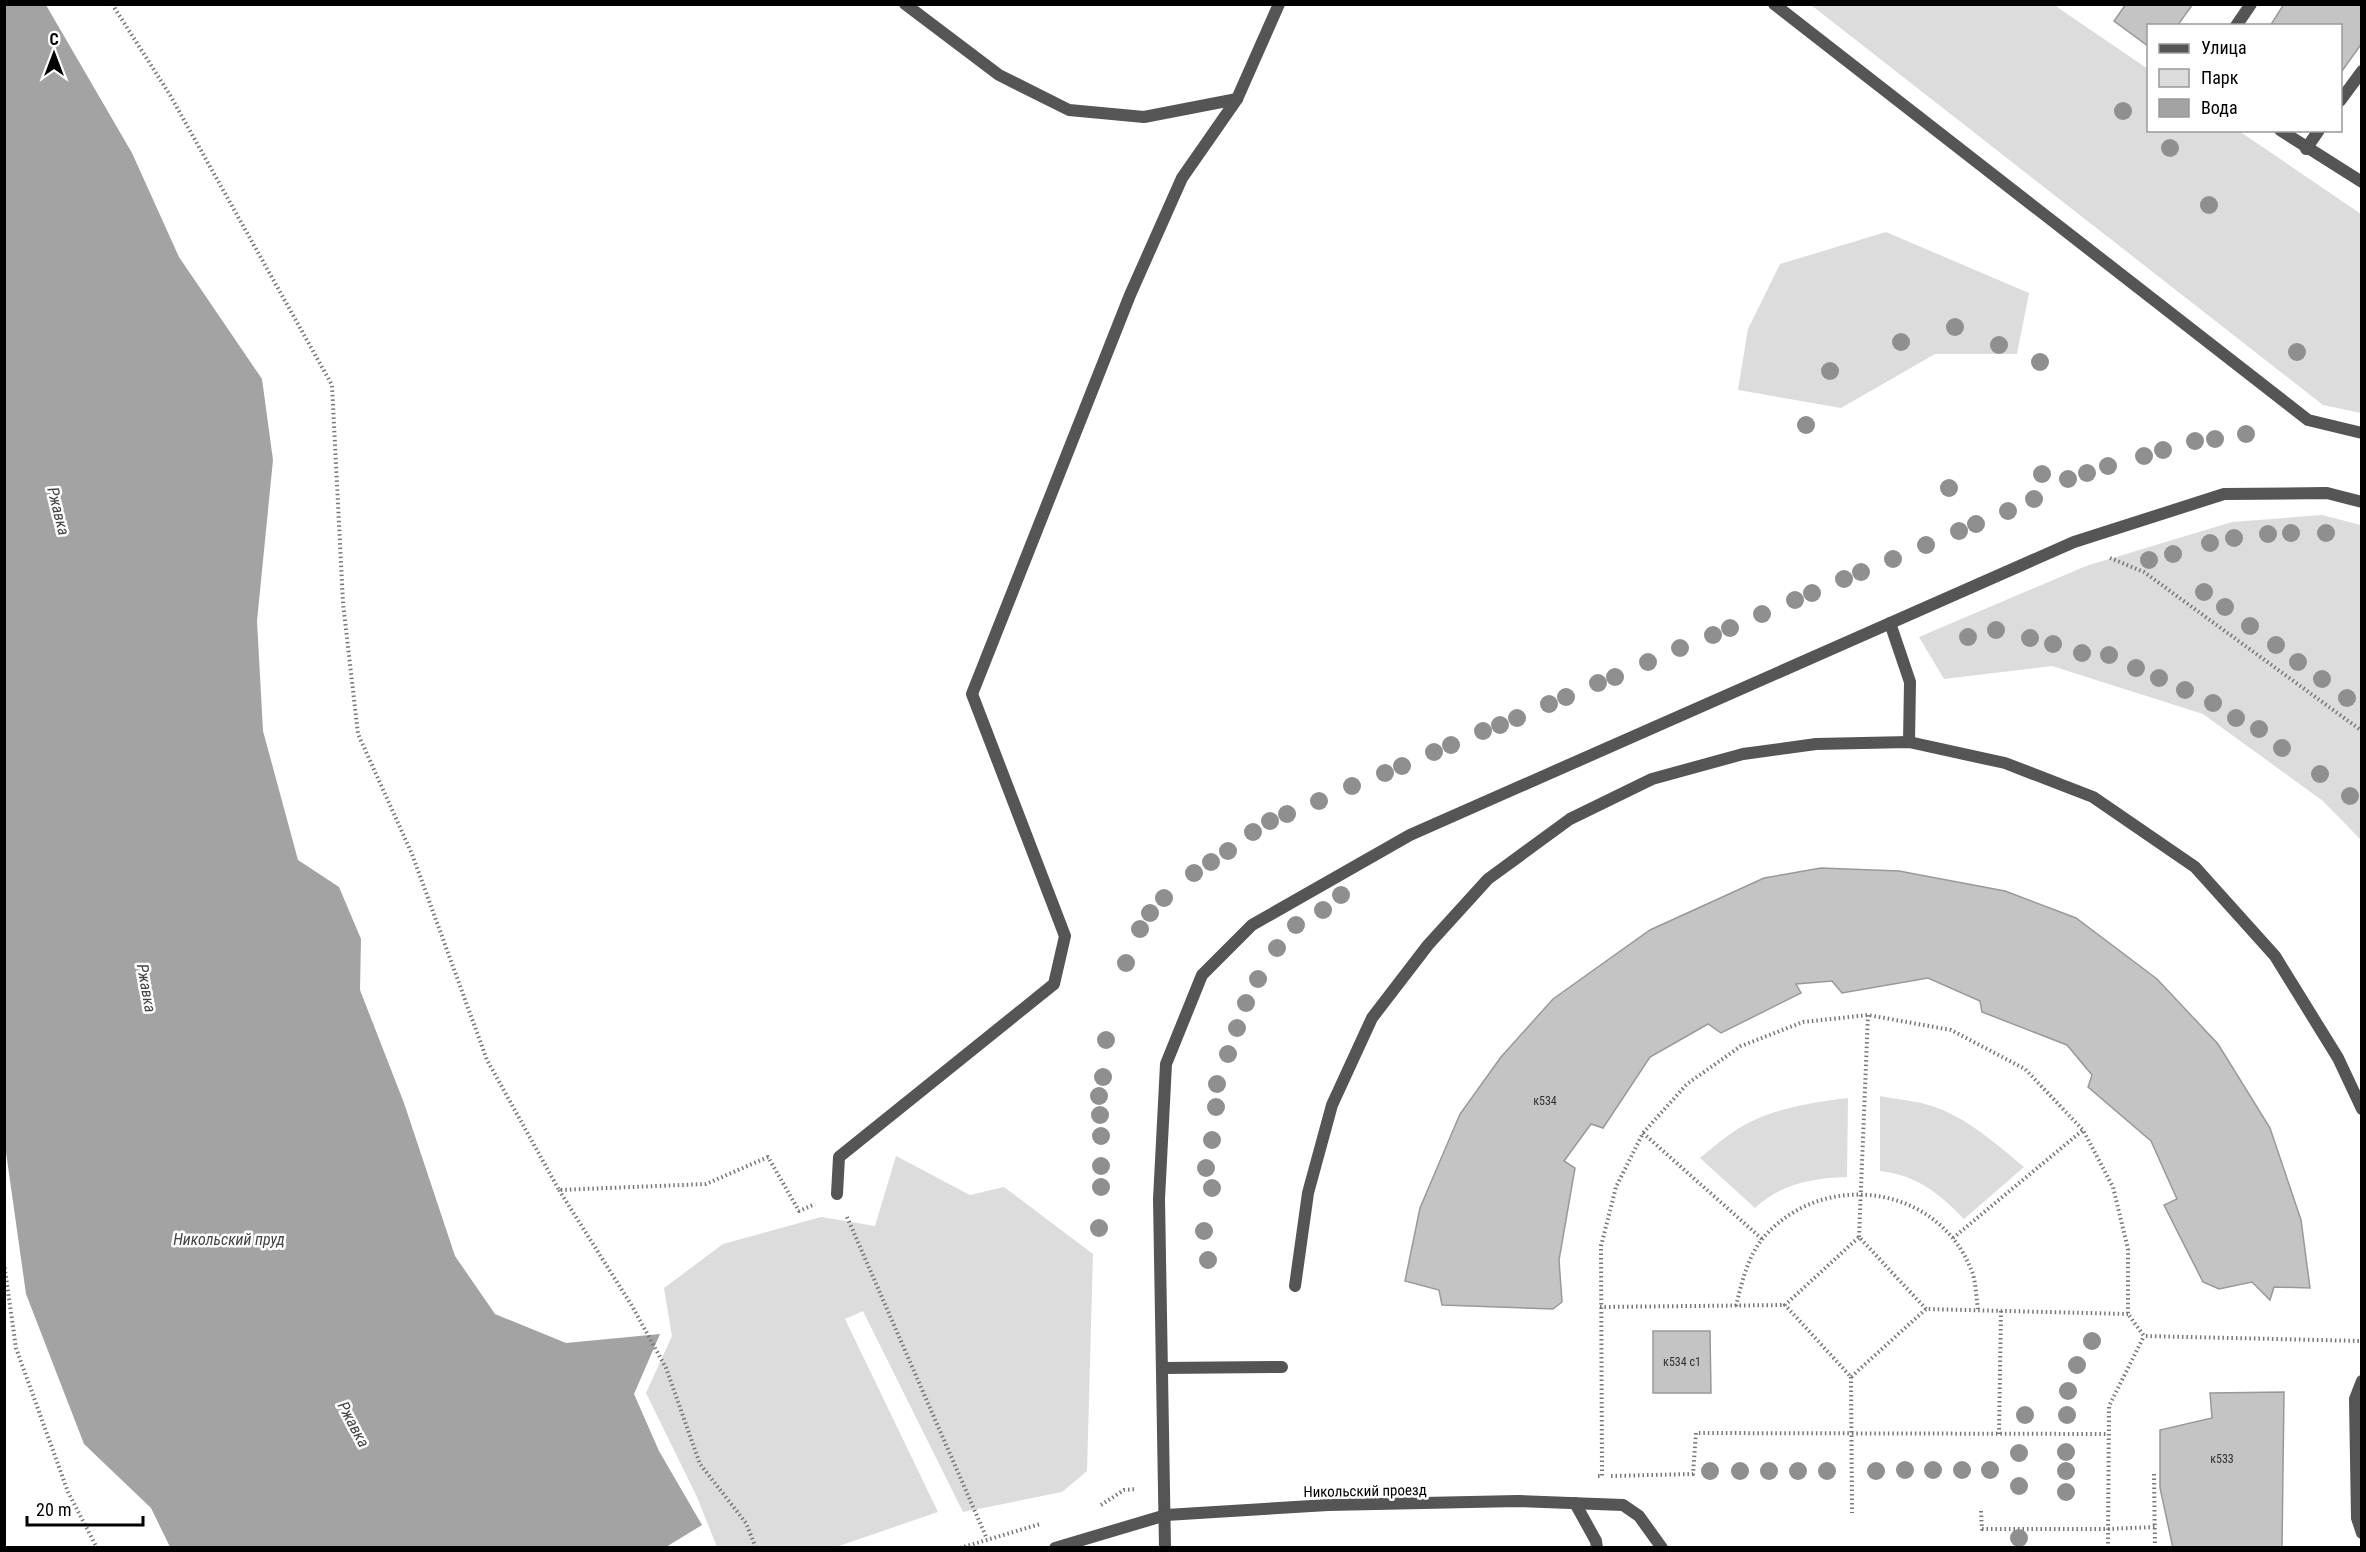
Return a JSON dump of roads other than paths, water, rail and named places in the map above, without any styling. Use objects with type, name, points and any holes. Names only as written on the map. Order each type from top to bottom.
[{"type":"street","points":[[905,4],[999,75],[1069,110],[1144,117],[1237,99]]},
{"type":"street","points":[[837,1194],[839,1158],[1054,984],[1065,936],[972,694],[1130,295],[1177,188],[1237,99],[1279,4]]},
{"type":"street","points":[[1774,4],[2307,420],[2361,433]]},
{"type":"street","points":[[2237,24],[2251,4]]},
{"type":"street","points":[[2342,98],[2361,71]]},
{"type":"street","points":[[2283,132],[2361,183]]},
{"type":"street","points":[[2306,149],[2318,132]]},
{"type":"street","points":[[1165,1548],[1159,1199],[1166,1064],[1202,975],[1252,925],[1410,835],[2074,542],[2224,494],[2327,493],[2361,502]]},
{"type":"street","points":[[1890,622],[1910,682],[1909,742]]},
{"type":"street","points":[[1294,1286],[1308,1194],[1332,1105],[1372,1018],[1428,945],[1488,879],[1570,819],[1652,779],[1753,752],[1816,744],[1909,742],[2005,763],[2093,797],[2195,867],[2275,956],[2338,1058],[2361,1109]]},
{"type":"street","points":[[1162,1368],[1282,1367]]},
{"type":"street","points":[[2361,1382],[2355,1399],[2357,1518],[2361,1533]]},
{"type":"street","name":"Никольский проезд","points":[[1055,1548],[1166,1515],[1328,1505],[1518,1501],[1623,1505],[1639,1516],[1662,1548]]},
{"type":"street","points":[[1575,1503],[1598,1548]]},
{"type":"water","name":"Никольский пруд","points":[[4,5],[46,5],[132,153],[179,257],[262,379],[273,460],[257,621],[263,731],[298,860],[339,887],[361,939],[360,990],[404,1103],[455,1256],[495,1314],[566,1343],[660,1334],[634,1394],[659,1451],[702,1525],[666,1547],[170,1547],[151,1508],[84,1444],[26,1294],[4,1138]]},
{"type":"water label","name":"Ржавка","points":[[59,511]]},
{"type":"water label","name":"Ржавка","points":[[147,988]]},
{"type":"water label","name":"Ржавка","points":[[354,1424]]}]
